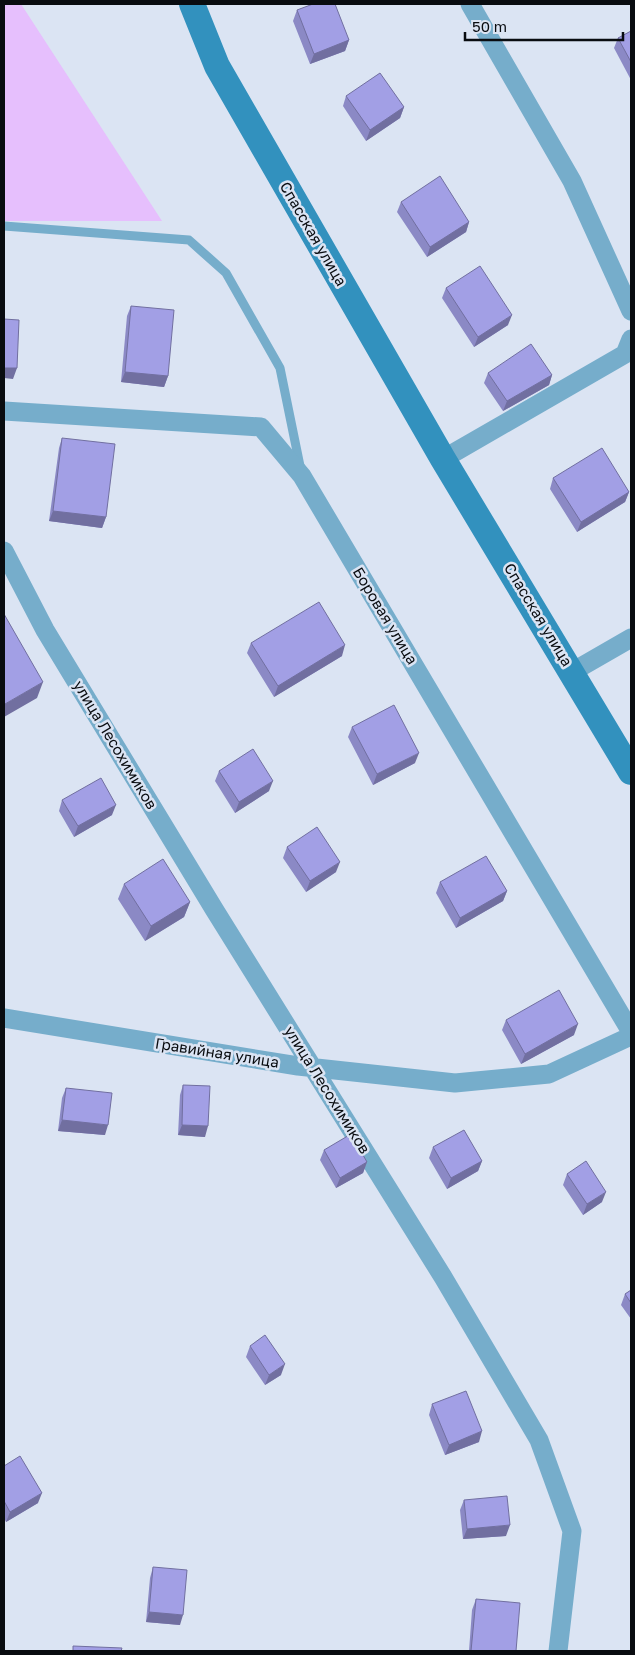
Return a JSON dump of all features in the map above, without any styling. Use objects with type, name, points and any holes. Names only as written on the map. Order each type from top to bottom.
[{"type":"street","name":"Спасская улица","points":[[192,4],[217,66],[443,459],[631,772]]},
{"type":"street","points":[[470,4],[572,180],[631,311]]},
{"type":"street","points":[[443,459],[625,354],[631,339]]},
{"type":"street","name":"Боровая улица","points":[[4,411],[261,427],[302,476],[631,1034]]},
{"type":"street","name":"улица Лесохимиков","points":[[4,551],[45,630],[214,910],[443,1277],[539,1440],[572,1532],[558,1651]]},
{"type":"street","points":[[572,672],[631,638]]},
{"type":"street","name":"Гравийная улица","points":[[4,1018],[313,1068],[455,1083],[549,1074],[631,1034]]},
{"type":"lane","points":[[4,226],[189,240],[226,273],[280,368],[302,476]]},
{"type":"shaded area","points":[[4,4],[21,4],[162,221],[4,221]]},
{"type":"building","points":[[313,4],[335,4],[349,40],[314,54],[297,10]]},
{"type":"building","points":[[631,31],[631,62],[618,38]]},
{"type":"building","points":[[380,73],[404,107],[370,130],[346,96]]},
{"type":"building","points":[[440,176],[469,222],[430,247],[401,202]]},
{"type":"building","points":[[480,266],[512,315],[478,337],[446,288]]},
{"type":"building","points":[[131,306],[174,310],[168,376],[125,372]]},
{"type":"building","points":[[4,319],[19,320],[17,368],[4,368]]},
{"type":"building","points":[[531,344],[552,375],[507,401],[488,373]]},
{"type":"building","points":[[62,438],[115,444],[106,517],[53,511]]},
{"type":"building","points":[[602,448],[629,492],[581,522],[553,478]]},
{"type":"building","points":[[319,602],[345,645],[278,686],[251,643]]},
{"type":"building","points":[[4,614],[43,682],[5,704],[4,701]]},
{"type":"building","points":[[394,705],[419,753],[377,774],[352,727]]},
{"type":"building","points":[[253,749],[273,781],[239,802],[219,771]]},
{"type":"building","points":[[101,778],[116,805],[78,826],[62,800]]},
{"type":"building","points":[[317,827],[340,862],[310,881],[287,847]]},
{"type":"building","points":[[486,856],[507,891],[460,918],[440,882]]},
{"type":"building","points":[[163,859],[190,902],[151,926],[124,884]]},
{"type":"building","points":[[559,990],[578,1024],[525,1054],[506,1020]]},
{"type":"building","points":[[183,1085],[210,1086],[208,1126],[182,1125]]},
{"type":"building","points":[[66,1088],[112,1093],[108,1125],[62,1120]]},
{"type":"building","points":[[464,1130],[482,1161],[451,1178],[433,1147]]},
{"type":"building","points":[[351,1134],[367,1162],[340,1178],[324,1150]]},
{"type":"building","points":[[586,1161],[606,1192],[587,1204],[567,1174]]},
{"type":"building","points":[[631,1290],[631,1303],[625,1294]]},
{"type":"building","points":[[265,1335],[285,1364],[269,1375],[250,1346]]},
{"type":"building","points":[[466,1391],[482,1431],[449,1445],[432,1404]]},
{"type":"building","points":[[20,1456],[42,1493],[10,1512],[4,1501],[4,1466]]},
{"type":"building","points":[[507,1496],[510,1525],[467,1529],[464,1500]]},
{"type":"building","points":[[153,1567],[187,1570],[183,1615],[149,1612]]},
{"type":"building","points":[[476,1599],[520,1603],[516,1651],[471,1651]]},
{"type":"building","points":[[73,1646],[122,1648],[121,1651],[73,1651]]}]
